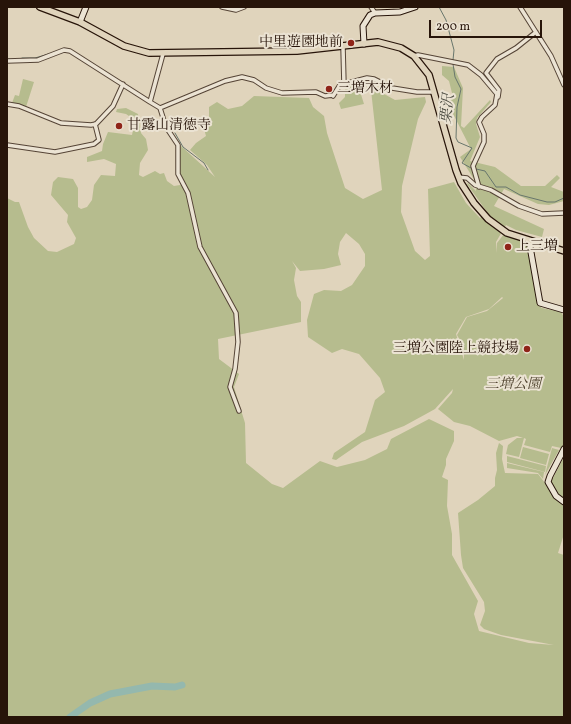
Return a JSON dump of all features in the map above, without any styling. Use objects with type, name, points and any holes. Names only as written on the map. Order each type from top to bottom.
[{"type":"main road","points":[[40,7],[80,22],[124,46],[149,53],[284,52],[343,47],[378,42],[391,44],[414,56],[426,71],[434,92],[458,177],[469,195],[488,219],[504,231],[528,241],[564,251]]},
{"type":"street","points":[[80,22],[86,7]]},
{"type":"street","points":[[222,7],[238,10],[244,7]]},
{"type":"street","points":[[371,7],[375,13]]},
{"type":"street","points":[[364,44],[364,23],[370,15],[375,13],[397,13],[415,7]]},
{"type":"street","points":[[520,7],[551,56],[564,85]]},
{"type":"street","points":[[479,187],[473,171],[473,166],[484,142],[480,120],[495,105],[499,90],[486,73],[497,59],[516,48],[536,32]]},
{"type":"street","points":[[343,47],[344,85]]},
{"type":"street","points":[[7,61],[38,60],[64,50],[78,55],[160,108],[166,127],[178,145],[178,174],[188,192],[200,247],[236,313],[238,342],[235,369],[230,387],[239,410]]},
{"type":"street","points":[[150,102],[163,54]]},
{"type":"street","points":[[414,56],[418,55],[467,64],[474,68],[495,90],[498,98]]},
{"type":"street","points":[[160,108],[225,81],[242,77],[254,80],[266,88],[282,93],[316,92],[325,96],[333,96],[340,85],[370,78],[392,88],[418,92],[434,92]]},
{"type":"street","points":[[7,104],[19,106],[62,123],[78,125],[95,124],[114,106],[123,84]]},
{"type":"street","points":[[7,145],[55,152],[94,144],[99,140],[95,124]]},
{"type":"street","points":[[458,177],[467,178],[479,187],[491,190],[519,206],[542,214],[564,213]]},
{"type":"street","points":[[528,241],[540,303],[564,310]]},
{"type":"street","points":[[564,448],[548,482],[556,496],[564,502]]},
{"type":"green space","name":"三増公園","points":[[442,66],[454,67],[463,88],[461,126],[464,128],[490,100],[491,102],[477,118],[476,124],[480,137],[470,161],[495,167],[521,186],[545,186],[557,175],[560,178],[551,187],[564,192],[564,201],[549,205],[538,204],[504,189],[494,206],[544,229],[542,237],[516,230],[506,225],[496,242],[497,253],[497,243],[504,234],[525,242],[528,247],[538,305],[542,308],[561,312],[564,317],[564,444],[561,448],[552,446],[550,452],[524,445],[526,439],[524,438],[519,457],[506,454],[508,445],[517,438],[523,438],[517,436],[499,441],[470,426],[454,422],[438,409],[452,393],[453,389],[435,409],[404,426],[362,442],[336,460],[332,459],[334,453],[365,432],[375,400],[385,392],[380,378],[359,354],[342,349],[332,353],[308,337],[307,320],[314,294],[324,290],[341,291],[352,285],[365,266],[365,254],[359,244],[346,233],[340,242],[338,254],[341,265],[324,269],[300,271],[292,261],[296,268],[294,280],[297,296],[301,302],[301,322],[218,339],[219,359],[239,374],[234,387],[245,423],[246,463],[272,484],[283,488],[320,461],[337,467],[365,460],[387,449],[391,439],[429,419],[454,431],[454,441],[446,459],[446,465],[442,477],[448,480],[447,506],[452,534],[452,555],[478,601],[474,614],[479,631],[529,643],[554,645],[501,635],[484,629],[480,625],[485,611],[484,602],[463,568],[461,555],[458,513],[478,500],[495,486],[497,470],[496,453],[499,443],[503,446],[502,459],[505,473],[538,474],[564,507],[564,534],[558,553],[564,555],[564,717],[7,717],[7,198],[15,202],[19,202],[28,227],[34,238],[48,251],[57,252],[74,244],[76,238],[67,222],[68,215],[51,195],[53,182],[58,177],[73,179],[78,188],[78,207],[81,209],[87,207],[92,200],[94,185],[101,175],[115,176],[116,164],[104,159],[87,162],[87,157],[102,151],[108,132],[132,135],[135,120],[126,114],[116,112],[117,109],[126,108],[138,114],[141,133],[146,139],[148,150],[140,163],[139,175],[143,177],[155,171],[160,174],[164,173],[167,181],[174,186],[180,185],[184,181],[179,171],[180,145],[215,177],[207,165],[190,150],[196,143],[206,136],[203,125],[209,123],[209,107],[217,102],[228,109],[242,106],[254,96],[309,98],[313,107],[324,116],[327,133],[345,188],[363,199],[382,190],[371,90],[377,90],[395,100],[425,97],[426,102],[418,119],[402,186],[401,212],[415,251],[425,260],[430,256],[428,189],[454,182],[466,203],[480,218],[487,212],[467,184],[468,183],[476,191],[475,181],[460,157],[471,149],[448,104],[453,97],[449,81],[442,75]],"holes":[[[502,297],[503,298],[487,311],[467,317],[457,335],[464,347],[464,360],[456,334],[466,317],[489,309]]]},
{"type":"green space","points":[[23,79],[34,82],[26,107],[12,103],[15,95],[19,96]]},
{"type":"green space","points":[[357,82],[364,104],[341,109],[339,103],[345,97],[345,86]]},
{"type":"green space","points":[[523,447],[549,454],[546,465],[520,458]]},
{"type":"green space","points":[[552,448],[559,450],[545,475]]},
{"type":"green space","points":[[507,456],[546,466],[545,472],[507,462]]},
{"type":"green space","points":[[564,457],[564,498],[559,495],[551,482]]},
{"type":"green space","points":[[507,463],[544,472],[543,479],[538,473],[507,468]]},
{"type":"waterway","name":"栗沢","points":[[439,7],[446,20],[454,50],[453,60]]},
{"type":"waterway","points":[[22,58],[35,58],[52,53]]},
{"type":"waterway","name":"栗沢","points":[[453,64],[455,77],[461,89],[457,107],[456,138],[458,142],[472,148],[462,163],[471,168]]},
{"type":"waterway","points":[[175,133],[183,147],[204,163],[208,170]]},
{"type":"waterway","name":"栗沢","points":[[476,169],[485,171],[496,187],[506,187],[520,195],[547,202],[555,202],[564,198]]},
{"type":"waterway","points":[[70,717],[90,703],[110,694],[152,686],[175,687],[182,685]]},
{"type":"place","name":"中里遊園地前","points":[[351,43]]},
{"type":"place","name":"三増木材","points":[[329,89]]},
{"type":"place","name":"甘露山清徳寺","points":[[119,126]]},
{"type":"place","name":"上三増","points":[[508,247]]},
{"type":"place","name":"三増公園陸上競技場","points":[[527,349]]}]
